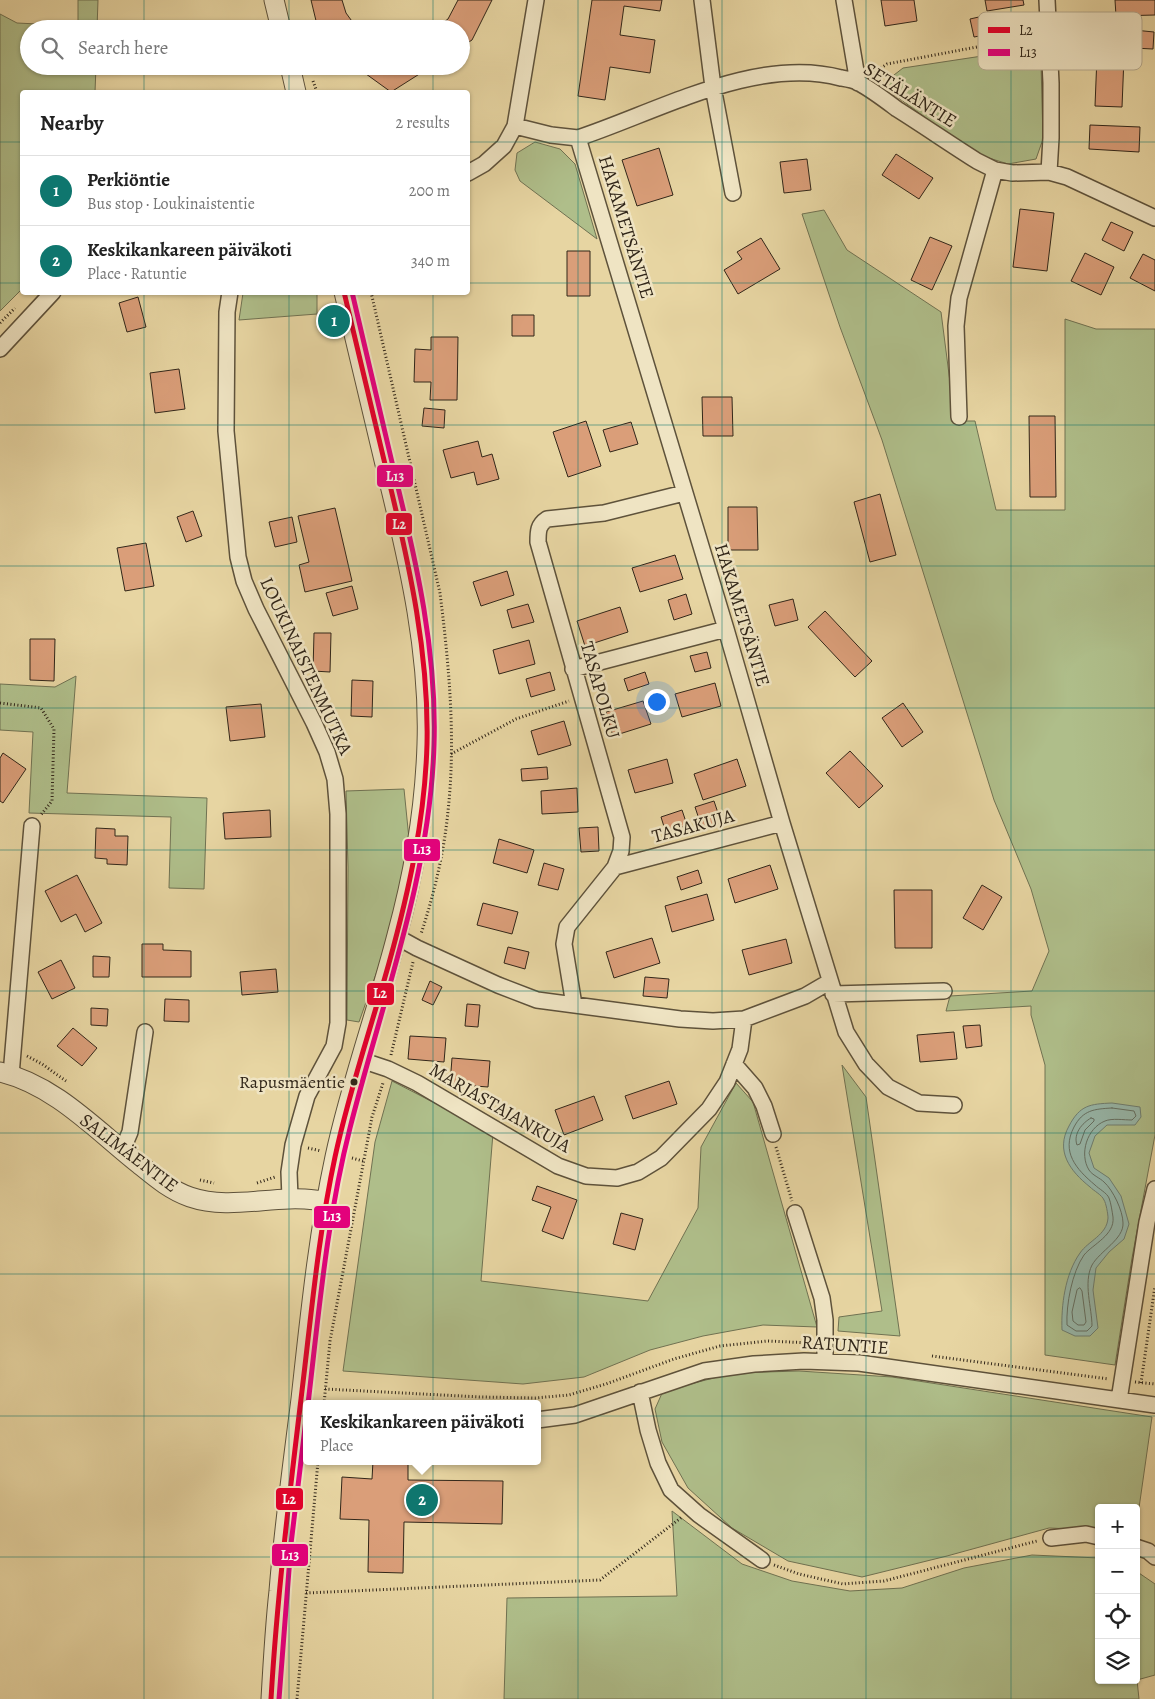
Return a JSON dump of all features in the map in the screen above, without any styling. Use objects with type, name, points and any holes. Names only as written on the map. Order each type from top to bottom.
[{"type":"street","points":[[274,0],[279,20]]},
{"type":"street","points":[[470,172],[484,164],[504,146],[515,126],[536,0]]},
{"type":"street","points":[[702,0],[713,87],[734,192]]},
{"type":"street","points":[[844,0],[858,82]]},
{"type":"street","points":[[1048,172],[1051,138],[1050,70]]},
{"type":"street","name":"SETÄLÄNTIE","points":[[578,138],[610,128],[713,87],[780,73],[804,72],[830,75],[858,82],[977,161],[995,170],[1012,174],[1048,172],[1067,176],[1155,218]]},
{"type":"street","points":[[292,75],[296,90]]},
{"type":"street","name":"HAKAMETSÄNTIE","points":[[515,126],[578,138],[726,628],[831,988],[846,1032],[866,1064],[888,1087],[920,1103],[954,1104]]},
{"type":"street","points":[[959,417],[956,326],[959,298],[995,170]]},
{"type":"street","points":[[0,348],[50,295]]},
{"type":"street","name":"LOUKINAISTENMUTKA","points":[[230,295],[227,312],[226,431],[238,557],[244,581],[256,609],[327,752],[335,779],[338,814],[338,1023],[334,1046],[307,1096],[295,1138],[289,1172],[290,1198]]},
{"type":"street","points":[[304,1400],[327,1201],[336,1155],[361,1060],[397,937],[411,878],[424,790],[428,741],[426,684],[421,634],[406,555],[345,295]]},
{"type":"street","name":"TASAPOLKU","points":[[615,867],[621,851],[622,837],[538,542],[538,531],[540,524],[547,519],[604,513],[684,493]]},
{"type":"street","points":[[573,669],[726,628]]},
{"type":"street","name":"TASAKUJA","points":[[615,867],[782,824]]},
{"type":"street","points":[[6,1073],[32,826]]},
{"type":"street","points":[[574,1005],[564,944],[567,928],[615,867]]},
{"type":"street","points":[[397,937],[498,985],[537,1000],[680,1019],[712,1021],[744,1019],[831,988],[944,991]]},
{"type":"street","name":"MARJASTAJANKUJA","points":[[361,1060],[388,1069],[417,1084],[558,1166],[586,1176],[617,1178],[638,1172],[661,1158],[710,1109],[727,1082],[740,1049],[744,1019]]},
{"type":"street","points":[[122,1151],[130,1132],[145,1032]]},
{"type":"street","points":[[734,1064],[755,1088],[764,1106],[773,1134]]},
{"type":"street","name":"SALIMÄENTIE","points":[[6,1073],[44,1090],[81,1117],[168,1187],[191,1197],[214,1202],[243,1203],[290,1198],[327,1201]]},
{"type":"street","points":[[1119,1400],[1147,1222],[1155,1189]]},
{"type":"street","points":[[795,1213],[822,1298],[825,1320],[825,1362]]},
{"type":"street","name":"RATUNTIE","points":[[541,1419],[575,1415],[704,1372],[754,1364],[804,1360],[859,1363],[1155,1405]]},
{"type":"street","points":[[640,1392],[658,1464],[671,1490],[692,1509],[762,1560]]},
{"type":"street","points":[[271,1699],[279,1589],[303,1411]]},
{"type":"street","points":[[1051,1538],[1086,1534],[1095,1536]]},
{"type":"street","points":[[1140,1548],[1148,1551],[1155,1557]]},
{"type":"path","points":[[858,82],[887,64],[978,47]]},
{"type":"path","points":[[451,754],[516,719],[581,697]]},
{"type":"path","points":[[0,703],[40,708],[54,729],[52,801],[32,826]]},
{"type":"path","points":[[773,1134],[795,1213]]},
{"type":"path","points":[[1141,1383],[1155,1286]]},
{"type":"path","points":[[297,1699],[318,1465]]},
{"type":"path","points":[[306,1593],[600,1580],[692,1509]]},
{"type":"path","points":[[762,1560],[798,1574],[843,1584],[884,1581],[1051,1538]]},
{"type":"green space","points":[[78,0],[98,0],[97,20],[78,20]]},
{"type":"green space","points":[[0,14],[20,23],[20,75],[96,75],[95,90],[20,90],[20,291],[0,311]]},
{"type":"green space","points":[[978,57],[978,70],[1041,70],[1043,139],[1036,159],[1008,164],[973,153],[892,93],[885,82],[903,68]]},
{"type":"green space","points":[[535,142],[560,149],[575,164],[597,239],[520,181],[515,170],[517,153]]},
{"type":"green space","points":[[824,210],[847,250],[941,312],[955,421],[975,421],[996,510],[1065,510],[1065,319],[1096,329],[1155,329],[1155,1135],[1132,1258],[1115,1365],[1045,1355],[1045,1065],[1031,1015],[1031,1006],[946,1011],[950,996],[1032,991],[1049,951],[1031,889],[994,800],[882,440],[840,327],[802,214]]},
{"type":"green space","points":[[243,295],[317,295],[317,314],[239,320]]},
{"type":"green space","points":[[76,676],[67,793],[207,798],[204,889],[169,888],[171,817],[29,813],[33,732],[0,730],[0,684],[55,687]]},
{"type":"green space","points":[[404,789],[409,839],[392,929],[359,1022],[347,1020],[348,867],[346,791]]},
{"type":"green space","points":[[842,1065],[866,1097],[900,1336],[838,1331],[839,1317],[882,1311]]},
{"type":"green space","points":[[392,1081],[493,1133],[481,1281],[648,1301],[698,1208],[701,1147],[736,1083],[753,1102],[817,1327],[763,1325],[703,1336],[650,1350],[584,1377],[523,1384],[343,1371],[375,1142]]},
{"type":"green space","points":[[799,1371],[892,1377],[1152,1417],[1140,1504],[1095,1504],[1095,1530],[1049,1528],[862,1577],[788,1561],[732,1528],[688,1488],[662,1442],[655,1409],[663,1391],[733,1373]]},
{"type":"green space","points":[[672,1511],[742,1564],[792,1581],[850,1591],[902,1588],[964,1568],[1032,1555],[1095,1558],[1095,1684],[1137,1684],[1139,1699],[504,1699],[507,1598],[677,1596]]},
{"type":"green space","points":[[1140,1574],[1155,1584],[1155,1675],[1140,1679]]},
{"type":"water","points":[[1112,1103],[1140,1107],[1141,1117],[1135,1125],[1107,1125],[1095,1136],[1089,1153],[1094,1168],[1109,1178],[1121,1196],[1129,1224],[1124,1239],[1109,1252],[1096,1268],[1093,1290],[1098,1328],[1090,1336],[1075,1336],[1062,1330],[1063,1301],[1067,1280],[1080,1253],[1104,1229],[1108,1216],[1103,1198],[1076,1174],[1067,1160],[1064,1152],[1065,1135],[1073,1119],[1086,1107]]},
{"type":"building","points":[[311,0],[342,0],[346,13],[351,20],[316,20]]},
{"type":"building","points":[[458,0],[492,0],[470,41],[470,20],[447,20]]},
{"type":"building","points":[[592,0],[662,0],[660,11],[624,6],[620,35],[655,40],[650,73],[610,67],[605,100],[578,96]]},
{"type":"building","points":[[881,0],[914,0],[917,21],[885,26]]},
{"type":"building","points":[[985,0],[1023,0],[1024,5],[987,11]]},
{"type":"building","points":[[1115,0],[1155,0],[1155,15],[1142,15],[1142,12],[1116,12]]},
{"type":"building","points":[[978,17],[978,36],[974,37],[970,19]]},
{"type":"building","points":[[1142,31],[1154,32],[1153,49],[1142,48]]},
{"type":"building","points":[[1096,70],[1123,70],[1122,107],[1095,106]]},
{"type":"building","points":[[367,75],[418,75],[394,90],[388,90]]},
{"type":"building","points":[[1090,125],[1140,127],[1139,152],[1089,149]]},
{"type":"building","points":[[659,148],[673,195],[637,206],[622,160]]},
{"type":"building","points":[[896,154],[933,178],[919,199],[882,175]]},
{"type":"building","points":[[807,159],[811,190],[784,193],[780,162]]},
{"type":"building","points":[[1020,209],[1054,213],[1047,271],[1013,267]]},
{"type":"building","points":[[1111,222],[1133,232],[1124,251],[1102,240]]},
{"type":"building","points":[[930,237],[952,246],[932,290],[911,280]]},
{"type":"building","points":[[761,238],[780,269],[738,294],[724,270],[742,259],[737,252]]},
{"type":"building","points":[[567,251],[590,251],[590,296],[567,296]]},
{"type":"building","points":[[1085,253],[1114,267],[1101,295],[1071,281]]},
{"type":"building","points":[[1143,254],[1155,260],[1155,291],[1130,278]]},
{"type":"building","points":[[138,297],[146,327],[127,332],[119,303]]},
{"type":"building","points":[[512,315],[534,315],[534,336],[512,336]]},
{"type":"building","points":[[431,337],[458,337],[457,400],[430,400],[431,382],[414,382],[415,349],[431,350]]},
{"type":"building","points":[[179,369],[185,409],[155,413],[150,373]]},
{"type":"building","points":[[702,397],[732,397],[733,436],[703,436]]},
{"type":"building","points":[[424,408],[445,410],[444,428],[422,426]]},
{"type":"building","points":[[1029,416],[1055,416],[1056,497],[1030,497]]},
{"type":"building","points":[[586,421],[601,466],[568,477],[553,432]]},
{"type":"building","points":[[631,422],[638,444],[610,452],[603,430]]},
{"type":"building","points":[[478,441],[482,457],[492,454],[499,479],[477,485],[474,472],[451,478],[443,450]]},
{"type":"building","points":[[880,494],[896,555],[870,562],[854,502]]},
{"type":"building","points":[[728,507],[757,507],[758,550],[728,550]]},
{"type":"building","points":[[335,508],[352,581],[305,592],[299,565],[309,562],[298,516]]},
{"type":"building","points":[[193,511],[202,536],[186,542],[177,517]]},
{"type":"building","points":[[292,517],[297,542],[275,547],[269,522]]},
{"type":"building","points":[[146,543],[154,586],[125,591],[117,548]]},
{"type":"building","points":[[675,555],[683,579],[640,592],[632,568]]},
{"type":"building","points":[[507,571],[514,595],[481,606],[473,582]]},
{"type":"building","points":[[352,586],[358,609],[333,616],[326,593]]},
{"type":"building","points":[[686,594],[692,614],[674,620],[668,600]]},
{"type":"building","points":[[793,599],[798,620],[775,626],[769,605]]},
{"type":"building","points":[[528,604],[534,622],[512,628],[507,610]]},
{"type":"building","points":[[620,607],[628,632],[585,646],[577,621]]},
{"type":"building","points":[[825,611],[872,661],[855,677],[808,627]]},
{"type":"building","points":[[314,633],[331,633],[330,672],[313,671]]},
{"type":"building","points":[[30,639],[55,639],[54,681],[30,680]]},
{"type":"building","points":[[529,640],[535,664],[499,674],[493,650]]},
{"type":"building","points":[[707,652],[711,668],[695,672],[690,656]]},
{"type":"building","points":[[550,672],[555,690],[531,697],[526,679]]},
{"type":"building","points":[[645,672],[649,684],[628,691],[624,679]]},
{"type":"building","points":[[352,680],[373,681],[372,717],[351,716]]},
{"type":"building","points":[[715,683],[721,706],[682,717],[675,694]]},
{"type":"building","points":[[643,701],[651,724],[613,736],[606,712]]},
{"type":"building","points":[[903,703],[923,732],[902,747],[882,718]]},
{"type":"building","points":[[261,704],[265,737],[230,741],[226,707]]},
{"type":"building","points":[[564,721],[571,745],[538,755],[531,731]]},
{"type":"building","points":[[850,751],[883,786],[859,808],[826,773]]},
{"type":"building","points":[[3,753],[26,769],[3,803],[0,801],[0,758]]},
{"type":"building","points":[[667,759],[673,783],[635,793],[628,770]]},
{"type":"building","points":[[737,759],[746,786],[703,800],[694,774]]},
{"type":"building","points":[[547,767],[548,779],[522,781],[521,769]]},
{"type":"building","points":[[577,788],[578,812],[542,814],[541,791]]},
{"type":"building","points":[[714,801],[721,822],[702,828],[695,807]]},
{"type":"building","points":[[270,810],[271,837],[225,839],[223,813]]},
{"type":"building","points":[[682,810],[687,825],[666,833],[661,817]]},
{"type":"building","points":[[598,827],[599,851],[581,852],[579,828]]},
{"type":"building","points":[[96,828],[115,829],[115,836],[128,836],[127,865],[107,864],[107,859],[95,858]]},
{"type":"building","points":[[499,839],[534,850],[527,873],[493,863]]},
{"type":"building","points":[[544,863],[564,869],[558,890],[538,885]]},
{"type":"building","points":[[770,865],[778,889],[735,903],[728,879]]},
{"type":"building","points":[[698,870],[702,883],[681,890],[677,877]]},
{"type":"building","points":[[77,875],[102,923],[85,932],[76,914],[61,922],[45,891]]},
{"type":"building","points":[[982,885],[1002,897],[983,930],[963,918]]},
{"type":"building","points":[[894,890],[932,890],[932,948],[895,948]]},
{"type":"building","points":[[707,894],[714,920],[672,932],[665,906]]},
{"type":"building","points":[[483,903],[518,912],[512,934],[477,925]]},
{"type":"building","points":[[652,938],[660,963],[614,978],[606,952]]},
{"type":"building","points":[[786,939],[792,963],[749,975],[742,950]]},
{"type":"building","points":[[142,944],[163,944],[163,950],[191,951],[191,977],[142,977]]},
{"type":"building","points":[[508,947],[529,952],[525,969],[504,963]]},
{"type":"building","points":[[93,956],[110,957],[109,977],[93,977]]},
{"type":"building","points":[[61,960],[75,988],[52,999],[38,972]]},
{"type":"building","points":[[276,969],[278,992],[242,995],[240,972]]},
{"type":"building","points":[[645,977],[669,979],[667,998],[643,996]]},
{"type":"building","points":[[430,981],[442,987],[433,1005],[422,1000]]},
{"type":"building","points":[[165,999],[189,1000],[189,1022],[164,1021]]},
{"type":"building","points":[[467,1004],[480,1005],[478,1027],[465,1026]]},
{"type":"building","points":[[91,1008],[108,1009],[107,1026],[91,1025]]},
{"type":"building","points":[[980,1025],[982,1046],[966,1048],[963,1026]]},
{"type":"building","points":[[73,1028],[97,1048],[82,1066],[57,1046]]},
{"type":"building","points":[[954,1032],[957,1059],[920,1062],[917,1035]]},
{"type":"building","points":[[410,1036],[446,1038],[444,1062],[408,1059]]},
{"type":"building","points":[[452,1058],[490,1061],[488,1087],[450,1084]]},
{"type":"building","points":[[669,1081],[677,1104],[633,1119],[625,1096]]},
{"type":"building","points":[[594,1096],[603,1120],[564,1135],[555,1110]]},
{"type":"building","points":[[537,1186],[577,1200],[563,1239],[542,1231],[551,1207],[532,1200]]},
{"type":"building","points":[[621,1213],[643,1219],[635,1250],[613,1244]]},
{"type":"building","points":[[373,1465],[408,1465],[408,1480],[503,1481],[502,1524],[404,1522],[403,1573],[368,1572],[369,1520],[340,1519],[342,1477],[372,1479]]},
{"type":"transit line","name":"L2","points":[[271,1699],[288,1511],[315,1277],[329,1187],[347,1108],[403,909],[415,854],[426,772],[427,711],[417,612],[397,514],[345,295]]},
{"type":"transit line","name":"L13","points":[[308,1400],[324,1265],[335,1196],[350,1128],[390,986],[414,891],[424,843],[431,794],[434,745],[434,711],[429,643],[418,575],[353,295]]},
{"type":"transit line","name":"L13","points":[[279,1699],[291,1544],[303,1444]]},
{"type":"place","name":"Perkiöntie","points":[[334,321]]},
{"type":"place","name":"Rapusmäentie","points":[[354,1082]]},
{"type":"place","name":"Keskikankareen päiväkoti","points":[[422,1500]]}]
